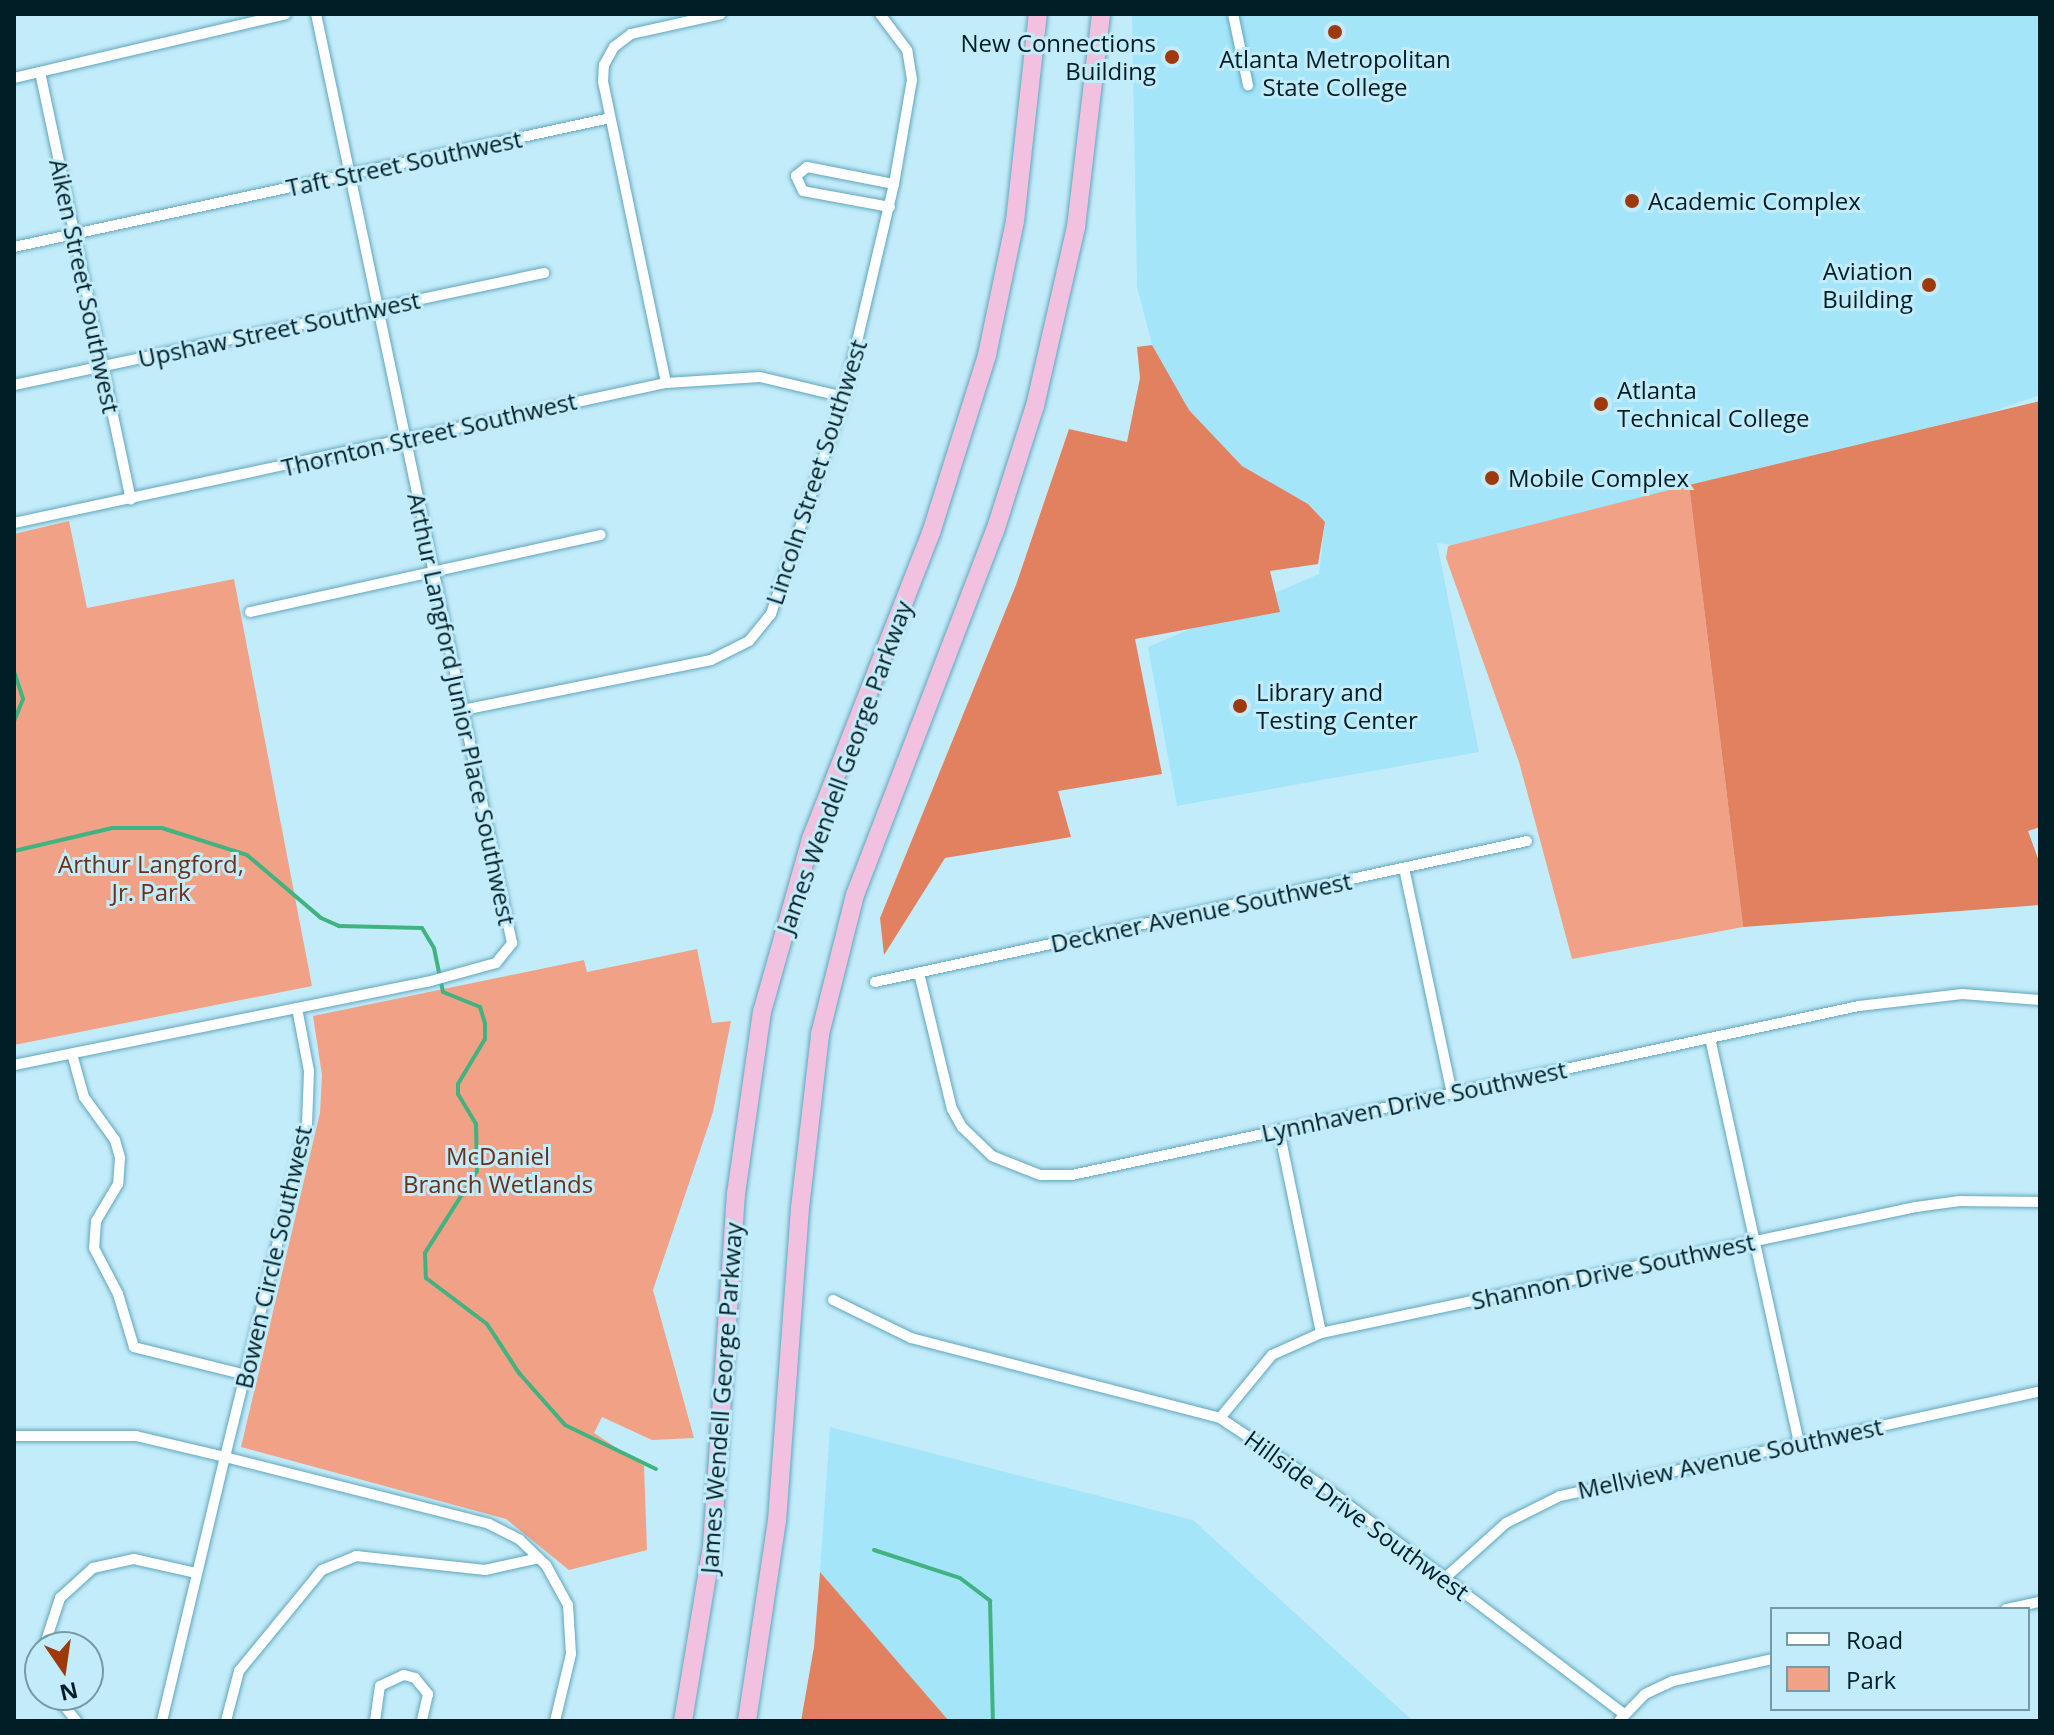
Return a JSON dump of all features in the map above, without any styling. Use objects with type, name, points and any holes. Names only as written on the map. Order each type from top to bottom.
[{"type":"highway","name":"James Wendell George Parkway","points":[[683,1721],[712,1545],[738,1178],[762,1012],[806,854],[931,533],[987,355],[1015,221],[1038,14]]},
{"type":"highway","points":[[747,1721],[777,1521],[804,1155],[823,1022],[855,895],[995,531],[1035,406],[1076,227],[1101,14]]},
{"type":"street","points":[[14,78],[286,14]]},
{"type":"street","name":"Arthur Langford Junior Place Southwest","points":[[14,1065],[427,982],[496,963],[512,943],[316,14]]},
{"type":"street","points":[[666,383],[603,82],[614,47],[631,34],[721,14]]},
{"type":"street","name":"Lincoln Street Southwest","points":[[463,710],[711,660],[749,641],[771,614],[844,397],[890,207],[912,80],[907,50],[891,23],[880,14]]},
{"type":"street","points":[[891,23],[899,14]]},
{"type":"street","points":[[1233,14],[1248,85]]},
{"type":"street","name":"Aiken Street Southwest","points":[[40,72],[131,499]]},
{"type":"street","name":"Taft Street Southwest","points":[[14,247],[610,118]]},
{"type":"street","points":[[890,207],[803,191],[796,176],[807,167],[894,184]]},
{"type":"street","name":"Upshaw Street Southwest","points":[[14,385],[544,273]]},
{"type":"street","name":"Thornton Street Southwest","points":[[14,523],[666,383],[760,377],[844,397]]},
{"type":"street","points":[[250,612],[601,535]]},
{"type":"street","name":"Deckner Avenue Southwest","points":[[875,982],[1527,841]]},
{"type":"street","points":[[1404,868],[1452,1093]]},
{"type":"street","name":"Lynnhaven Drive Southwest","points":[[919,973],[952,1109],[976,1144],[1011,1167],[1040,1175],[1072,1175],[1859,1006],[1932,997],[2040,1000]]},
{"type":"street","name":"Bowen Circle Southwest","points":[[162,1721],[307,1124],[309,1071],[297,1008]]},
{"type":"street","points":[[1710,1038],[1799,1442]]},
{"type":"street","points":[[72,1054],[84,1097],[115,1140],[120,1158],[118,1184],[96,1221],[94,1248],[118,1294],[134,1347],[246,1375]]},
{"type":"street","points":[[1279,1130],[1321,1333]]},
{"type":"street","name":"Shannon Drive Southwest","points":[[1220,1418],[1272,1355],[1321,1333],[1755,1240],[1960,1201],[2040,1202]]},
{"type":"street","name":"Hillside Drive Southwest","points":[[833,1300],[911,1338],[1220,1418],[1255,1437],[1445,1578],[1622,1718]]},
{"type":"street","name":"Mellview Avenue Southwest","points":[[1445,1578],[1506,1523],[1560,1496],[2040,1391]]},
{"type":"street","points":[[14,1436],[136,1436],[489,1524],[520,1540],[539,1558],[560,1586],[572,1629],[555,1721]]},
{"type":"street","points":[[226,1721],[239,1671],[322,1570],[356,1556],[485,1570],[539,1558]]},
{"type":"street","points":[[49,1631],[60,1598],[93,1568],[134,1559],[196,1573]]},
{"type":"street","points":[[2016,1607],[2040,1602]]},
{"type":"street","points":[[1622,1718],[1645,1694],[1673,1681],[1770,1659]]},
{"type":"street","points":[[375,1721],[380,1686],[404,1675],[415,1678],[428,1694],[422,1721]]},
{"type":"shaded area","name":"Atlanta Technical College","points":[[1132,14],[2040,14],[2040,395],[1988,413],[1452,545],[1437,543],[1479,752],[1177,806],[1148,647],[1319,574],[1325,522],[1308,504],[1242,466],[1189,410],[1152,345],[1137,287]]},
{"type":"shaded area","points":[[1152,345],[1189,410],[1242,466],[1308,504],[1325,522],[1318,564],[1270,571],[1280,612],[1135,639],[1162,774],[1058,791],[1071,837],[945,858],[884,955],[880,918],[1016,585],[1069,429],[1127,442],[1140,378],[1137,347]]},
{"type":"shaded area","points":[[2040,401],[2040,827],[2028,831],[2040,864],[2040,905],[1743,927],[1689,485]]},
{"type":"shaded area","points":[[830,1427],[1193,1520],[1413,1721],[949,1721],[820,1572]]},
{"type":"shaded area","points":[[820,1572],[949,1721],[801,1721],[814,1647]]},
{"type":"green space","points":[[1689,485],[1743,927],[1572,959],[1519,762],[1446,558],[1448,546]]},
{"type":"green space","name":"Arthur Langford, Jr. Park","points":[[69,521],[87,608],[234,579],[312,986],[14,1045],[14,534]]},
{"type":"green space","name":"McDaniel Branch Wetlands","points":[[697,949],[712,1023],[731,1021],[713,1112],[653,1290],[694,1438],[652,1440],[602,1417],[594,1433],[644,1466],[647,1550],[569,1570],[506,1519],[241,1447],[320,1113],[322,1075],[313,1016],[584,960],[587,972]]},
{"type":"waterway","points":[[14,671],[23,699],[14,721]]},
{"type":"waterway","points":[[14,851],[112,828],[162,828],[247,855],[321,918],[339,926],[422,928],[434,948],[443,992],[480,1007],[485,1023],[485,1039],[458,1084],[458,1094],[476,1124],[477,1171],[425,1253],[426,1278],[487,1324],[519,1373],[565,1425],[656,1469]]},
{"type":"waterway","points":[[874,1550],[960,1578],[990,1601],[993,1721]]},
{"type":"place","name":"Atlanta Metropolitan State College","points":[[1335,32]]},
{"type":"place","name":"New Connections Building","points":[[1172,57]]},
{"type":"place","name":"Academic Complex","points":[[1632,201]]},
{"type":"place","name":"Aviation Building","points":[[1929,285]]},
{"type":"place","name":"Atlanta Technical College","points":[[1601,404]]},
{"type":"place","name":"Mobile Complex","points":[[1492,478]]},
{"type":"place","name":"Library and Testing Center","points":[[1240,706]]}]
